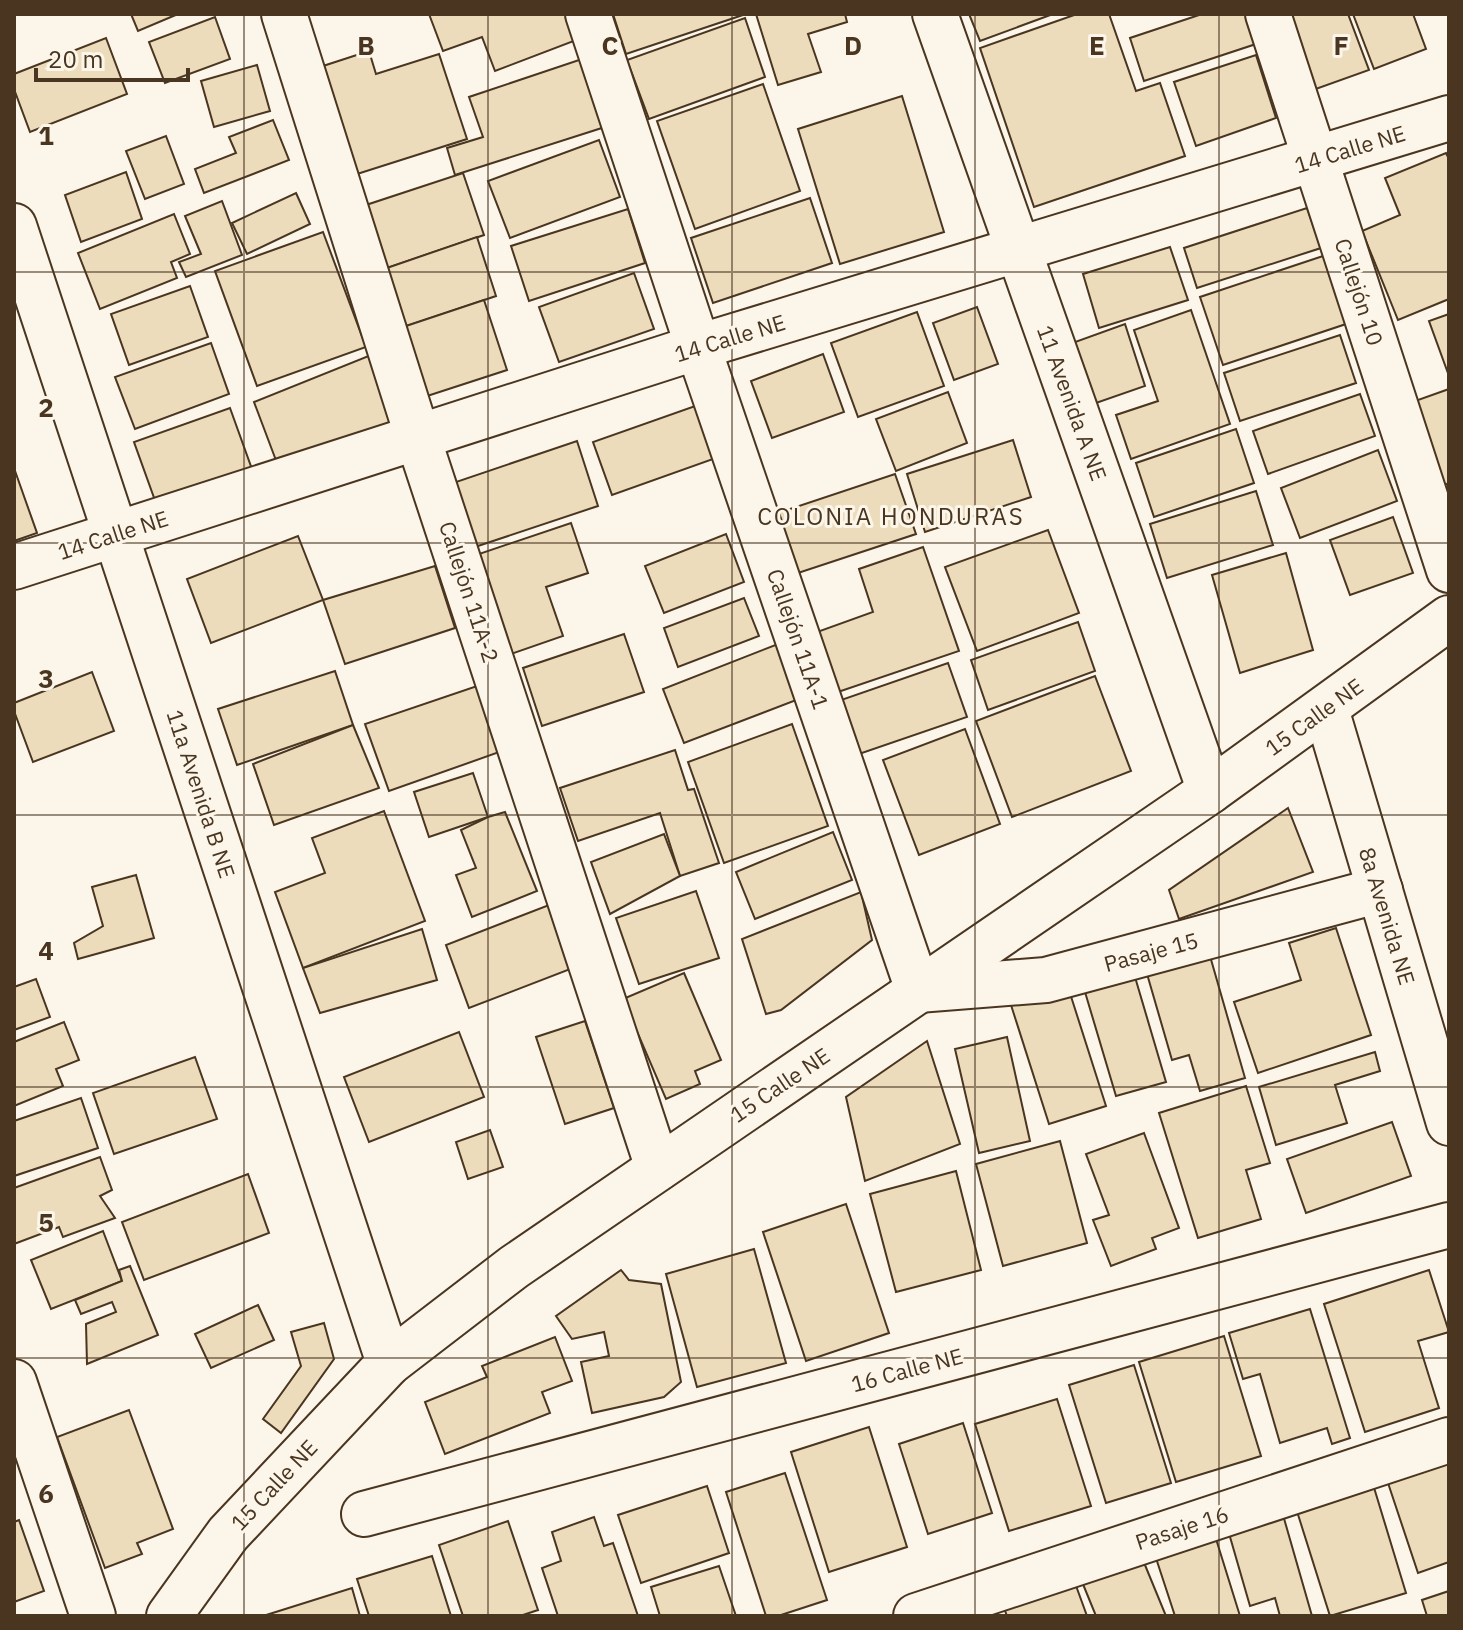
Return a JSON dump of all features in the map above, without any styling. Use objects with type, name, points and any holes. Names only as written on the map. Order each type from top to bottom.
[{"type":"street","name":"Callejón 11A-2","points":[[284,14],[418,438],[658,1168]]},
{"type":"street","name":"Callejón 11A-1","points":[[588,14],[698,347],[918,990]]},
{"type":"street","name":"11 Avenida A NE","points":[[935,14],[1210,791]]},
{"type":"street","name":"Callejón 10","points":[[1268,14],[1449,570]]},
{"type":"street","name":"14 Calle NE","points":[[14,567],[698,347],[1449,118]]},
{"type":"street","name":"11a Avenida B NE","points":[[14,226],[389,1363]]},
{"type":"street","name":"15 Calle NE","points":[[169,1616],[228,1534],[389,1363],[514,1267],[1210,791],[1449,618]]},
{"type":"street","name":"8a Avenida NE","points":[[1326,709],[1449,1123]]},
{"type":"street","name":"Pasaje 15","points":[[918,990],[1046,980],[1380,890]]},
{"type":"street","name":"16 Calle NE","points":[[364,1514],[1449,1225]]},
{"type":"street","points":[[14,1382],[93,1616]]},
{"type":"street","name":"Pasaje 16","points":[[916,1616],[1449,1440]]},
{"type":"building","points":[[131,14],[178,14],[138,31]]},
{"type":"building","points":[[429,14],[569,14],[579,39],[495,71],[482,37],[443,51]]},
{"type":"building","points":[[613,14],[746,14],[626,54]]},
{"type":"building","points":[[756,14],[845,14],[847,22],[808,34],[821,72],[778,85]]},
{"type":"building","points":[[969,14],[1053,14],[980,41]]},
{"type":"building","points":[[1077,14],[1109,14],[1136,91],[1160,83],[1185,156],[1034,207],[980,48]]},
{"type":"building","points":[[1202,14],[1252,14],[1262,42],[1144,81],[1130,38]]},
{"type":"building","points":[[1286,14],[1348,14],[1369,70],[1313,90]]},
{"type":"building","points":[[1353,14],[1413,14],[1426,49],[1374,69]]},
{"type":"building","points":[[215,17],[230,59],[165,83],[149,42]]},
{"type":"building","points":[[745,18],[765,77],[649,119],[627,60]]},
{"type":"building","points":[[106,38],[127,94],[30,132],[14,89],[14,74]]},
{"type":"building","points":[[369,51],[376,74],[439,54],[467,139],[354,175],[320,67]]},
{"type":"building","points":[[1256,55],[1276,118],[1196,146],[1174,82]]},
{"type":"building","points":[[585,58],[608,126],[455,175],[447,148],[483,137],[469,97]]},
{"type":"building","points":[[257,65],[270,111],[214,127],[201,81]]},
{"type":"building","points":[[763,84],[800,191],[695,229],[657,121]]},
{"type":"building","points":[[902,96],[944,232],[840,264],[798,129]]},
{"type":"building","points":[[273,120],[289,160],[204,193],[195,169],[236,153],[229,137]]},
{"type":"building","points":[[166,136],[184,184],[145,199],[126,151]]},
{"type":"building","points":[[599,140],[620,197],[510,238],[488,181]]},
{"type":"building","points":[[1446,153],[1449,159],[1449,299],[1398,320],[1362,231],[1400,215],[1385,178]]},
{"type":"building","points":[[126,172],[142,219],[81,242],[65,195]]},
{"type":"building","points":[[463,173],[484,235],[381,270],[360,207]]},
{"type":"building","points":[[296,193],[310,224],[247,254],[232,223]]},
{"type":"building","points":[[810,198],[832,263],[713,303],[691,238]]},
{"type":"building","points":[[222,201],[242,255],[186,277],[179,262],[201,254],[185,216]]},
{"type":"building","points":[[1307,208],[1321,248],[1197,288],[1184,248]]},
{"type":"building","points":[[628,209],[645,263],[529,301],[511,246]]},
{"type":"building","points":[[174,214],[190,254],[171,262],[177,278],[100,309],[78,253]]},
{"type":"building","points":[[323,232],[366,347],[257,386],[215,271]]},
{"type":"building","points":[[477,237],[496,296],[401,328],[381,270]]},
{"type":"building","points":[[1170,247],[1188,300],[1099,328],[1083,274]]},
{"type":"building","points":[[1329,254],[1352,322],[1223,365],[1200,297]]},
{"type":"building","points":[[634,273],[654,329],[559,362],[539,307]]},
{"type":"building","points":[[190,286],[208,337],[129,365],[111,314]]},
{"type":"building","points":[[484,300],[507,370],[418,399],[394,330]]},
{"type":"building","points":[[977,307],[998,364],[954,380],[933,323]]},
{"type":"building","points":[[1191,310],[1230,424],[1131,459],[1116,415],[1158,401],[1134,330]]},
{"type":"building","points":[[917,312],[944,386],[858,417],[831,343]]},
{"type":"building","points":[[1449,314],[1449,376],[1429,321]]},
{"type":"building","points":[[1125,324],[1145,386],[1096,403],[1075,342]]},
{"type":"building","points":[[1340,335],[1356,383],[1240,421],[1224,373]]},
{"type":"building","points":[[211,343],[229,394],[135,429],[115,377]]},
{"type":"building","points":[[823,354],[844,412],[772,438],[751,381]]},
{"type":"building","points":[[371,355],[397,425],[280,471],[254,402]]},
{"type":"building","points":[[1449,389],[1449,483],[1445,485],[1415,401]]},
{"type":"building","points":[[948,392],[967,443],[896,471],[876,419]]},
{"type":"building","points":[[1360,394],[1375,436],[1268,474],[1253,431]]},
{"type":"building","points":[[698,405],[716,458],[612,495],[593,442]]},
{"type":"building","points":[[230,408],[253,472],[157,506],[134,442]]},
{"type":"building","points":[[1236,429],[1254,483],[1154,517],[1136,463]]},
{"type":"building","points":[[1013,440],[1031,497],[925,532],[907,474]]},
{"type":"building","points":[[577,441],[598,506],[472,548],[450,484]]},
{"type":"building","points":[[1378,450],[1397,501],[1300,538],[1281,488]]},
{"type":"building","points":[[14,468],[37,533],[14,541]]},
{"type":"building","points":[[895,474],[916,534],[798,573],[778,513]]},
{"type":"building","points":[[1256,491],[1273,545],[1167,578],[1150,524]]},
{"type":"building","points":[[1393,517],[1413,573],[1350,595],[1330,540]]},
{"type":"building","points":[[571,523],[588,573],[546,587],[563,636],[505,656],[470,557]]},
{"type":"building","points":[[1048,530],[1079,613],[977,651],[945,567]]},
{"type":"building","points":[[726,534],[744,582],[664,613],[645,566]]},
{"type":"building","points":[[298,536],[323,600],[211,643],[187,579]]},
{"type":"building","points":[[923,547],[959,651],[838,692],[817,632],[873,612],[859,569]]},
{"type":"building","points":[[1286,553],[1313,650],[1240,673],[1212,575]]},
{"type":"building","points":[[435,566],[455,628],[345,664],[323,600]]},
{"type":"building","points":[[744,598],[759,636],[678,667],[664,628]]},
{"type":"building","points":[[1078,622],[1095,671],[988,710],[971,660]]},
{"type":"building","points":[[624,634],[644,692],[542,726],[523,668]]},
{"type":"building","points":[[778,644],[799,699],[684,743],[663,689]]},
{"type":"building","points":[[948,663],[967,717],[859,754],[841,700]]},
{"type":"building","points":[[335,671],[353,725],[237,765],[218,709]]},
{"type":"building","points":[[92,672],[114,731],[33,762],[14,711],[14,703]]},
{"type":"building","points":[[1095,676],[1131,771],[1012,817],[976,721]]},
{"type":"building","points":[[483,684],[505,750],[389,791],[365,724]]},
{"type":"building","points":[[792,724],[828,826],[724,863],[688,762]]},
{"type":"building","points":[[353,725],[379,788],[274,825],[253,764]]},
{"type":"building","points":[[965,729],[1000,824],[919,855],[883,760]]},
{"type":"building","points":[[675,750],[688,790],[694,789],[719,863],[680,876],[660,813],[578,841],[560,788]]},
{"type":"building","points":[[473,773],[488,817],[429,837],[414,792]]},
{"type":"building","points":[[1288,808],[1313,872],[1179,919],[1169,890]]},
{"type":"building","points":[[384,811],[425,921],[303,968],[275,892],[325,873],[312,838]]},
{"type":"building","points":[[505,812],[537,891],[472,917],[456,875],[476,868],[461,830]]},
{"type":"building","points":[[833,832],[852,880],[755,919],[736,872]]},
{"type":"building","points":[[664,834],[680,876],[610,914],[591,862]]},
{"type":"building","points":[[136,875],[154,938],[78,959],[74,943],[103,926],[92,887]]},
{"type":"building","points":[[696,891],[719,958],[639,984],[616,918]]},
{"type":"building","points":[[861,892],[872,940],[781,1010],[766,1014],[742,939]]},
{"type":"building","points":[[549,905],[573,968],[469,1008],[446,945]]},
{"type":"building","points":[[1336,928],[1371,1035],[1258,1073],[1234,1002],[1301,980],[1289,943]]},
{"type":"building","points":[[422,929],[437,980],[320,1013],[303,968]]},
{"type":"building","points":[[1208,949],[1245,1078],[1200,1091],[1189,1055],[1172,1060],[1145,967]]},
{"type":"building","points":[[684,973],[721,1060],[695,1071],[700,1084],[666,1099],[623,999]]},
{"type":"building","points":[[1135,977],[1166,1082],[1116,1096],[1085,992]]},
{"type":"building","points":[[36,979],[50,1017],[14,1030],[14,987]]},
{"type":"building","points":[[1068,987],[1106,1106],[1049,1124],[1011,1005]]},
{"type":"building","points":[[585,1021],[614,1108],[565,1124],[536,1037]]},
{"type":"building","points":[[64,1022],[79,1060],[56,1069],[63,1086],[14,1106],[14,1042]]},
{"type":"building","points":[[459,1032],[484,1097],[369,1142],[344,1077]]},
{"type":"building","points":[[1007,1037],[1030,1141],[979,1153],[955,1049]]},
{"type":"building","points":[[927,1041],[960,1144],[865,1181],[846,1097]]},
{"type":"building","points":[[1375,1052],[1380,1071],[1335,1085],[1347,1123],[1276,1145],[1259,1087]]},
{"type":"building","points":[[195,1057],[217,1119],[114,1154],[93,1093]]},
{"type":"building","points":[[1246,1086],[1270,1163],[1246,1170],[1261,1219],[1198,1238],[1159,1113]]},
{"type":"building","points":[[81,1098],[98,1148],[14,1176],[14,1121]]},
{"type":"building","points":[[1392,1122],[1411,1176],[1306,1213],[1287,1159]]},
{"type":"building","points":[[490,1130],[503,1167],[468,1179],[456,1142]]},
{"type":"building","points":[[1144,1133],[1179,1228],[1152,1238],[1156,1249],[1111,1266],[1093,1220],[1109,1215],[1086,1154]]},
{"type":"building","points":[[1060,1141],[1087,1243],[1003,1266],[976,1164]]},
{"type":"building","points":[[100,1157],[112,1190],[100,1196],[115,1218],[63,1237],[59,1227],[14,1244],[14,1188]]},
{"type":"building","points":[[956,1171],[981,1270],[896,1292],[870,1194]]},
{"type":"building","points":[[248,1174],[269,1233],[144,1280],[122,1222]]},
{"type":"building","points":[[846,1204],[889,1333],[806,1361],[763,1232]]},
{"type":"building","points":[[103,1231],[122,1281],[51,1309],[31,1260]]},
{"type":"building","points":[[754,1249],[786,1363],[697,1387],[666,1274]]},
{"type":"building","points":[[130,1266],[158,1335],[87,1364],[86,1324],[116,1312],[112,1302],[81,1314],[75,1300],[122,1281],[119,1270]]},
{"type":"building","points":[[621,1270],[629,1280],[661,1284],[681,1382],[664,1397],[592,1413],[581,1362],[609,1356],[604,1332],[572,1339],[556,1316]]},
{"type":"building","points":[[1429,1270],[1449,1332],[1418,1341],[1439,1408],[1365,1432],[1324,1304]]},
{"type":"building","points":[[258,1305],[274,1340],[211,1368],[195,1334]]},
{"type":"building","points":[[1310,1309],[1350,1438],[1332,1444],[1327,1428],[1280,1443],[1260,1374],[1243,1379],[1229,1333]]},
{"type":"building","points":[[324,1323],[334,1359],[281,1433],[263,1419],[301,1366],[291,1332]]},
{"type":"building","points":[[1224,1336],[1261,1456],[1176,1482],[1139,1362]]},
{"type":"building","points":[[555,1337],[572,1381],[542,1392],[550,1413],[445,1454],[425,1402],[487,1377],[482,1366]]},
{"type":"building","points":[[1134,1365],[1171,1483],[1106,1503],[1069,1385]]},
{"type":"building","points":[[1057,1399],[1091,1506],[1009,1531],[975,1424]]},
{"type":"building","points":[[129,1410],[173,1529],[137,1543],[142,1554],[105,1568],[57,1437]]},
{"type":"building","points":[[963,1423],[992,1513],[928,1534],[899,1444]]},
{"type":"building","points":[[869,1427],[907,1547],[829,1572],[791,1452]]},
{"type":"building","points":[[1449,1463],[1449,1562],[1418,1573],[1388,1483]]},
{"type":"building","points":[[785,1473],[827,1600],[778,1616],[766,1616],[726,1492]]},
{"type":"building","points":[[1372,1481],[1406,1593],[1330,1616],[1295,1505]]},
{"type":"building","points":[[707,1486],[729,1553],[641,1583],[618,1515]]},
{"type":"building","points":[[1281,1508],[1312,1616],[1280,1616],[1275,1598],[1250,1606],[1226,1523]]},
{"type":"building","points":[[594,1517],[604,1546],[613,1543],[638,1616],[558,1616],[542,1568],[561,1561],[552,1532]]},
{"type":"building","points":[[19,1520],[44,1591],[14,1602],[14,1522]]},
{"type":"building","points":[[508,1521],[538,1610],[520,1616],[463,1616],[439,1545]]},
{"type":"building","points":[[1212,1526],[1240,1616],[1175,1616],[1152,1546]]},
{"type":"building","points":[[1138,1548],[1166,1616],[1096,1616],[1078,1572]]},
{"type":"building","points":[[432,1556],[451,1616],[369,1616],[357,1579]]},
{"type":"building","points":[[719,1566],[736,1616],[660,1616],[651,1587]]},
{"type":"building","points":[[1075,1583],[1087,1616],[1007,1616],[1004,1608]]},
{"type":"building","points":[[352,1588],[360,1616],[263,1616]]},
{"type":"building","points":[[1449,1591],[1449,1616],[1427,1616],[1422,1600]]},
{"type":"district","name":"COLONIA HONDURAS","points":[[891,517]]}]
